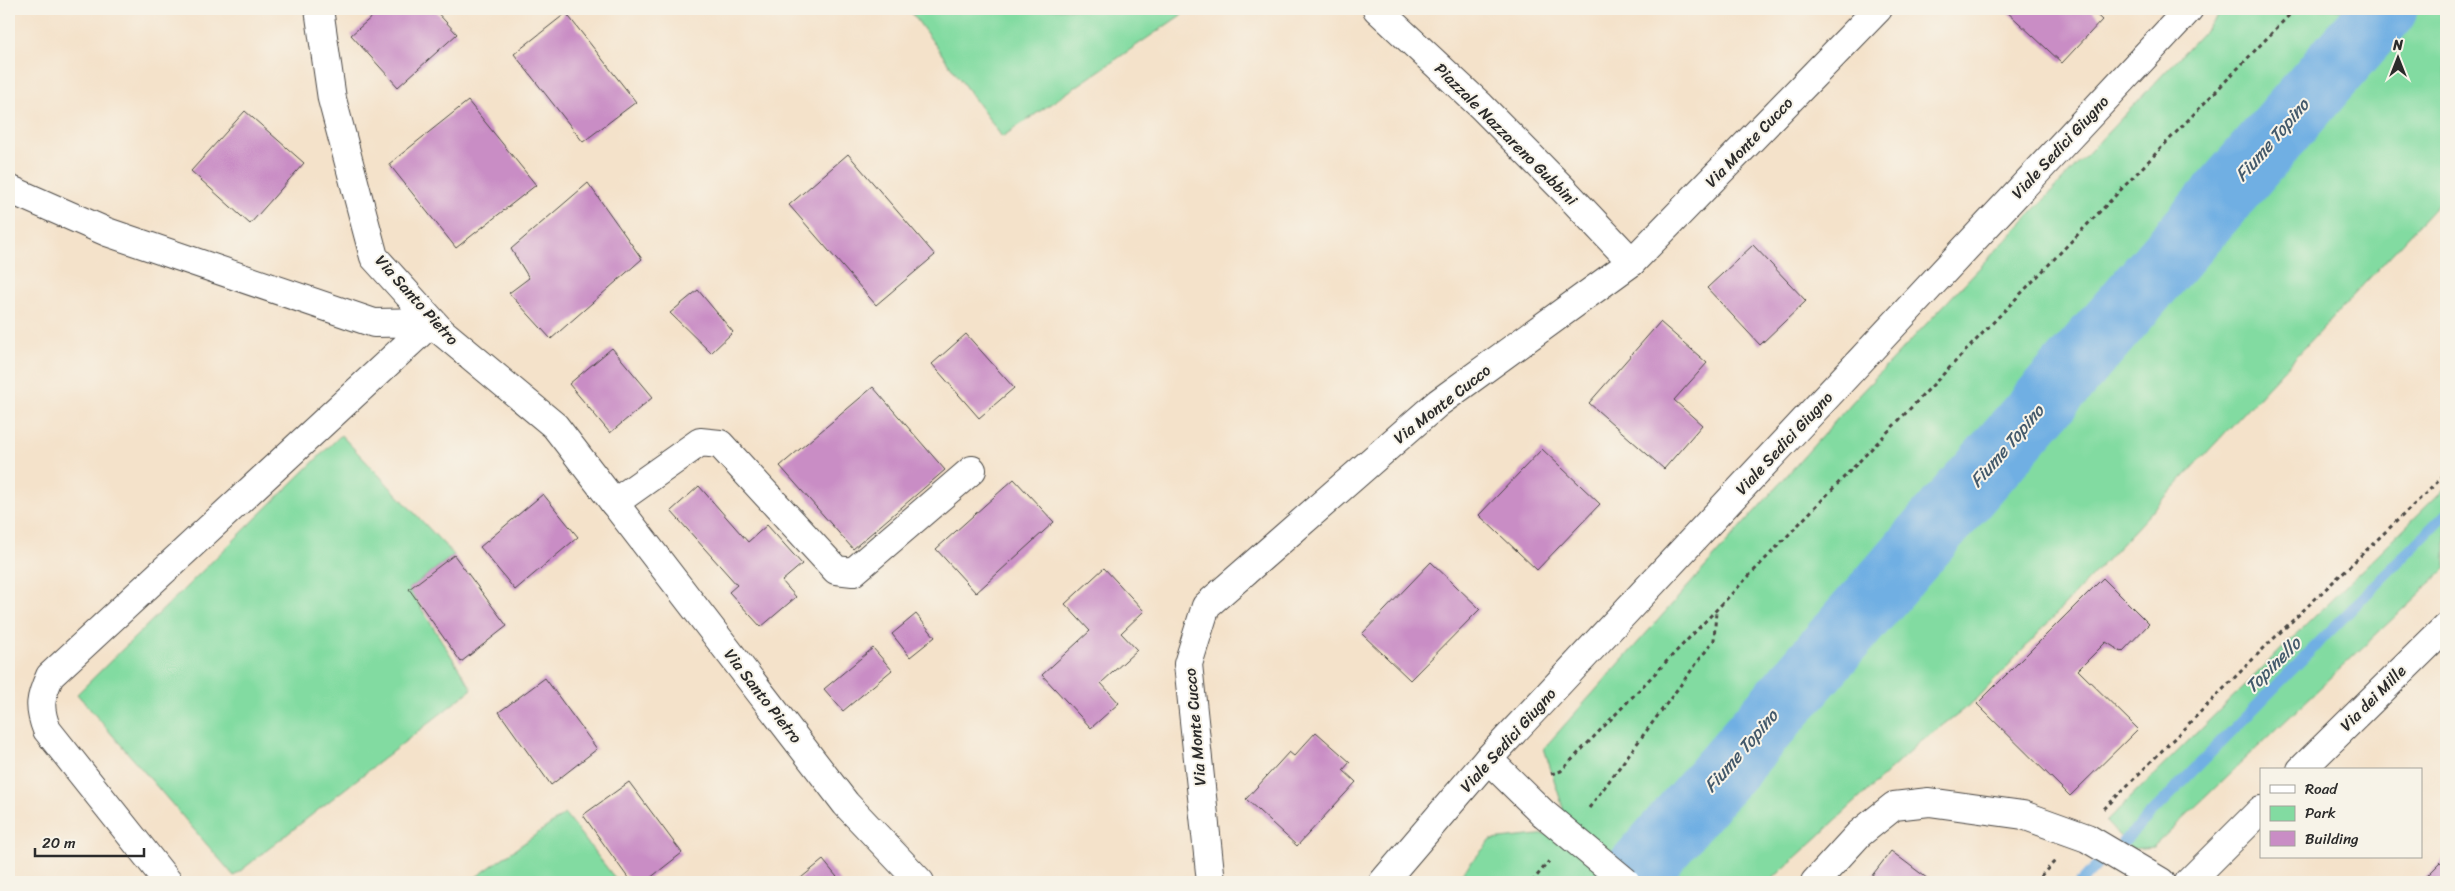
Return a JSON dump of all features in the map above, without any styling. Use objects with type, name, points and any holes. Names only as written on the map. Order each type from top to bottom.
[{"type":"street","name":"Via Santo Pietro","points":[[319,9],[332,100],[374,257],[442,332],[555,426],[846,804],[920,882]]},
{"type":"street","name":"Piazzale Nazzareno Gubbini","points":[[1377,9],[1514,140],[1632,262]]},
{"type":"street","name":"Via Monte Cucco","points":[[1211,882],[1188,664],[1206,606],[1438,403],[1632,262],[1878,9]]},
{"type":"street","name":"Viale Sedici Giugno","points":[[1383,882],[1488,759],[2190,9]]},
{"type":"street","points":[[9,189],[108,232],[374,323],[432,322]]},
{"type":"street","points":[[168,882],[47,730],[40,713],[41,694],[50,676],[432,322]]},
{"type":"street","points":[[614,503],[700,442],[720,444],[836,570],[853,572],[972,470]]},
{"type":"street","name":"Via dei Mille","points":[[2304,768],[2446,627]]},
{"type":"street","points":[[1488,759],[1543,813],[1626,882]]},
{"type":"street","points":[[1815,882],[1859,834],[1894,806],[1929,802],[2023,815],[2078,835],[2161,882]]},
{"type":"street","points":[[1838,882],[1883,826],[1894,806]]},
{"type":"street","points":[[2189,882],[2260,811]]},
{"type":"path","points":[[1513,784],[1561,771],[2295,9]]},
{"type":"path","points":[[2078,835],[2267,645],[2446,474]]},
{"type":"path","points":[[1585,814],[1714,640],[1716,612]]},
{"type":"path","points":[[1532,882],[1550,859]]},
{"type":"green space","points":[[909,9],[1190,9],[1002,137]]},
{"type":"green space","points":[[2225,9],[2446,9],[2446,196],[1977,699],[1918,744],[1769,882],[1454,882],[1491,840],[1548,834],[1563,808],[1544,748],[1855,399]]},
{"type":"green space","points":[[341,435],[454,555],[409,589],[472,689],[234,876],[77,694]]},
{"type":"green space","points":[[2446,487],[2446,568],[2153,847],[2132,849],[2106,822]]},
{"type":"green space","points":[[565,814],[618,882],[469,882]]},
{"type":"building","points":[[381,9],[434,9],[457,34],[398,87],[351,35]]},
{"type":"building","points":[[2004,9],[2090,9],[2102,20],[2062,63]]},
{"type":"building","points":[[566,13],[636,102],[583,142],[514,54]]},
{"type":"building","points":[[468,101],[536,185],[456,248],[389,164]]},
{"type":"building","points":[[245,111],[304,163],[250,224],[191,171]]},
{"type":"building","points":[[848,154],[935,255],[876,305],[789,205]]},
{"type":"building","points":[[588,183],[642,259],[551,339],[509,293],[529,278],[511,249]]},
{"type":"building","points":[[1753,245],[1806,301],[1760,345],[1707,288]]},
{"type":"building","points":[[698,290],[733,332],[711,353],[670,313]]},
{"type":"building","points":[[1660,322],[1707,363],[1674,400],[1702,425],[1664,469],[1589,403]]},
{"type":"building","points":[[966,334],[1014,388],[979,418],[932,364]]},
{"type":"building","points":[[612,348],[653,397],[610,433],[569,384]]},
{"type":"building","points":[[873,387],[945,470],[853,549],[780,466]]},
{"type":"building","points":[[1542,449],[1600,504],[1537,570],[1479,515]]},
{"type":"building","points":[[1014,479],[1054,522],[976,593],[936,549]]},
{"type":"building","points":[[699,486],[748,542],[767,525],[802,564],[782,581],[796,597],[761,627],[729,592],[737,585],[671,511]]},
{"type":"building","points":[[543,494],[578,537],[515,590],[480,547]]},
{"type":"building","points":[[454,555],[507,626],[461,662],[409,589]]},
{"type":"building","points":[[1431,562],[1480,609],[1410,680],[1362,634]]},
{"type":"building","points":[[1104,568],[1144,611],[1121,633],[1137,650],[1101,683],[1119,703],[1091,728],[1042,675],[1090,631],[1065,604]]},
{"type":"building","points":[[2103,578],[2149,624],[2122,652],[2106,642],[2078,670],[2138,729],[2070,796],[1977,704]]},
{"type":"building","points":[[916,614],[935,637],[910,657],[892,634]]},
{"type":"building","points":[[873,648],[892,670],[843,711],[824,689]]},
{"type":"building","points":[[545,678],[597,749],[551,785],[499,712]]},
{"type":"building","points":[[1316,732],[1350,762],[1343,770],[1356,782],[1297,846],[1246,799],[1289,752],[1294,756]]},
{"type":"building","points":[[629,782],[682,853],[645,882],[631,882],[583,815]]},
{"type":"building","points":[[1891,851],[1932,882],[1867,882]]},
{"type":"building","points":[[2446,857],[2446,882],[2421,882]]},
{"type":"building","points":[[823,860],[841,882],[796,882]]},
{"type":"waterway","name":"Fiume Topino","points":[[1628,882],[2385,9]]},
{"type":"waterway","name":"Topinello","points":[[2124,841],[2446,513]]},
{"type":"waterway","name":"Topinello","points":[[2081,882],[2097,865]]}]
